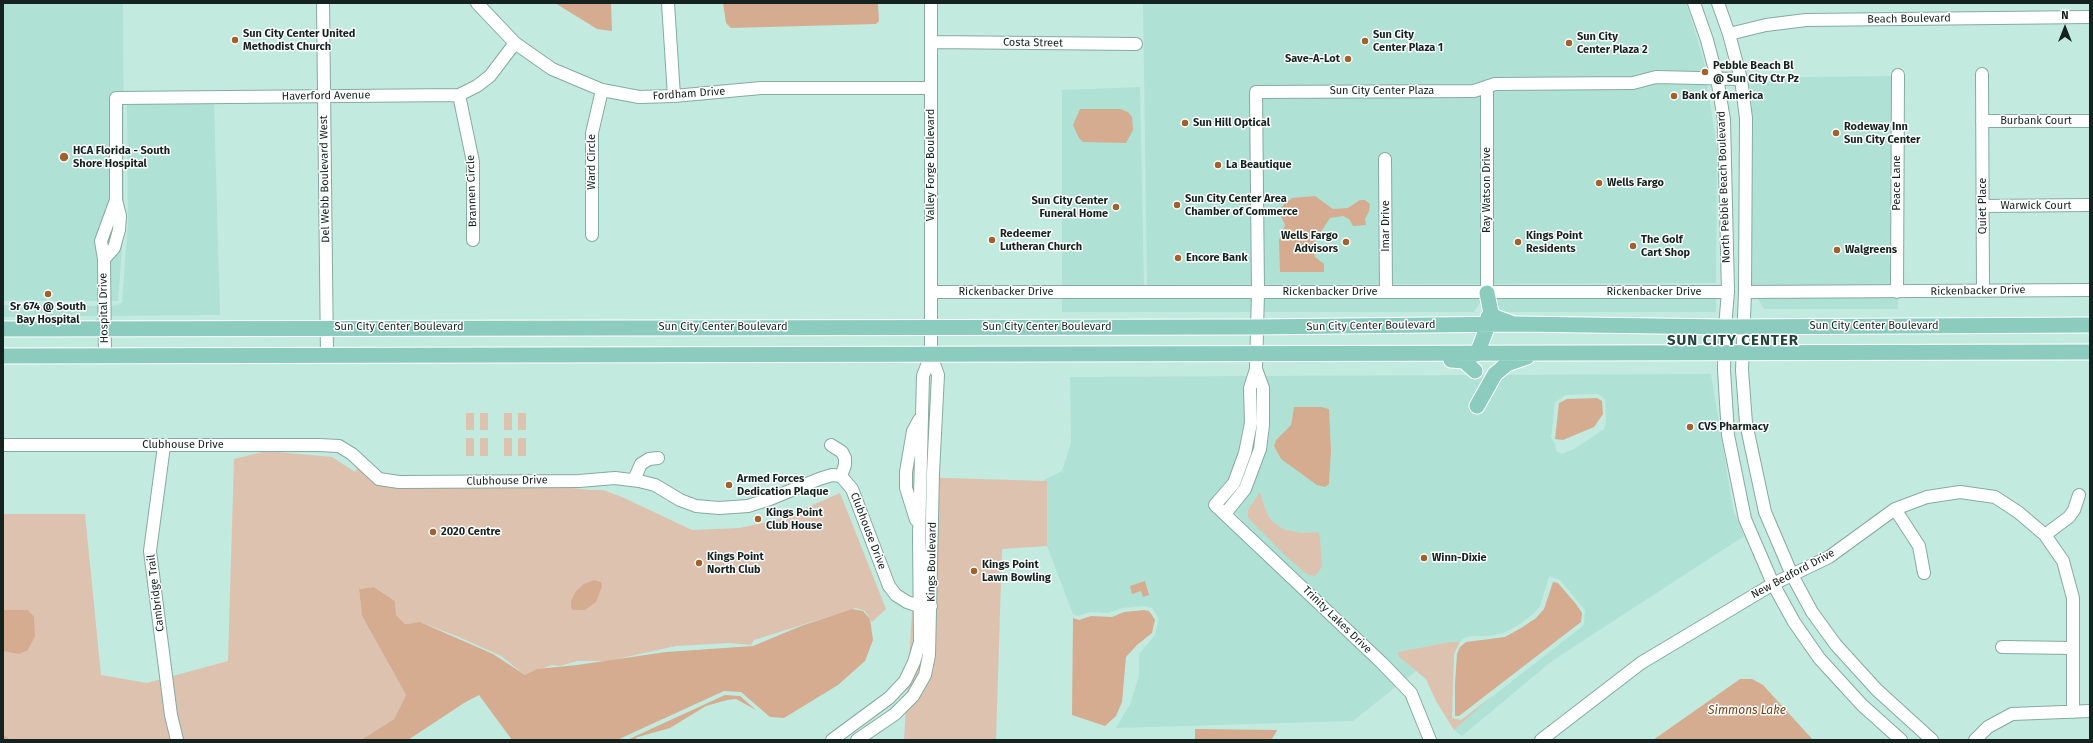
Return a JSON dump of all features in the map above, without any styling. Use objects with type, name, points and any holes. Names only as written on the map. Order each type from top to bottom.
[{"type":"main road","points":[[1488,300],[1494,317],[1517,324]]},
{"type":"main road","points":[[1477,354],[1488,325],[1488,300]]},
{"type":"main road","points":[[1465,325],[1480,312],[1488,300]]},
{"type":"main road","name":"Sun City Center Boulevard","points":[[3,329],[1256,327],[1517,324],[1725,328],[2090,325]]},
{"type":"main road","points":[[3,356],[2090,352]]},
{"type":"main road","points":[[1367,354],[1393,359],[1457,360],[1469,363],[1475,371]]},
{"type":"main road","points":[[1477,406],[1491,380],[1500,369],[1516,360],[1547,354]]},
{"type":"street","name":"Del Webb Boulevard West","points":[[323,3],[327,356]]},
{"type":"street","name":"Fordham Drive","points":[[477,3],[515,44],[552,69],[602,90],[639,97],[674,96],[761,88],[931,88]]},
{"type":"street","points":[[668,3],[674,96]]},
{"type":"street","name":"Valley Forge Boulevard","points":[[931,3],[932,327]]},
{"type":"street","name":"North Pebble Beach Boulevard","points":[[1694,3],[1707,40],[1717,78],[1724,120],[1728,292],[1724,353],[1728,436],[1745,519],[1773,584],[1794,622],[1819,658],[1862,704],[1902,740]]},
{"type":"street","name":"North Pebble Beach Boulevard","points":[[1718,3],[1729,34],[1741,79],[1746,118],[1743,402],[1754,467],[1765,512],[1792,575],[1817,619],[1836,645],[1877,690],[1932,740]]},
{"type":"street","name":"Beach Boulevard","points":[[1729,34],[1766,25],[1806,20],[2090,17]]},
{"type":"street","name":"Costa Street","points":[[931,42],[1136,44]]},
{"type":"street","name":"Haverford Avenue","points":[[116,98],[459,95],[476,86],[490,76],[515,44]]},
{"type":"street","name":"Quiet Place","points":[[1982,74],[1983,290]]},
{"type":"street","name":"Peace Lane","points":[[1897,292],[1898,75]]},
{"type":"street","name":"Sun City Center Plaza","points":[[1256,327],[1258,292],[1256,92],[1474,91],[1495,84],[1633,83],[1656,78],[1741,79]]},
{"type":"street","name":"Ray Watson Drive","points":[[1486,87],[1488,300]]},
{"type":"street","name":"Ward Circle","points":[[592,235],[592,133],[602,90]]},
{"type":"street","name":"Brannen Circle","points":[[459,95],[473,162],[474,240]]},
{"type":"street","name":"Hospital Drive","points":[[105,356],[104,260],[101,241],[104,229],[116,200],[116,98]]},
{"type":"street","name":"Burbank Court","points":[[1982,121],[2090,121]]},
{"type":"street","name":"Imar Drive","points":[[1386,159],[1386,292]]},
{"type":"street","name":"Warwick Court","points":[[1983,206],[2090,205]]},
{"type":"street","name":"Rickenbacker Drive","points":[[1745,292],[2090,290]]},
{"type":"street","name":"Rickenbacker Drive","points":[[932,292],[1386,292],[1488,300],[1728,292]]},
{"type":"street","name":"Kings Boulevard","points":[[857,740],[895,714],[913,696],[922,680],[929,656],[919,528],[923,376],[931,355],[932,327]]},
{"type":"street","name":"Trinity Lakes Drive","points":[[1256,327],[1256,368],[1250,388],[1251,423],[1245,453],[1234,483],[1215,505],[1382,663],[1411,693],[1430,740]]},
{"type":"street","name":"Kings Boulevard","points":[[832,740],[889,698],[905,681],[914,662],[920,642],[925,606],[938,375],[931,355]]},
{"type":"street","name":"Trinity Lakes Drive","points":[[1225,514],[1245,489],[1260,449],[1263,425],[1263,388],[1256,368]]},
{"type":"street","name":"Clubhouse Drive","points":[[3,445],[339,446],[352,454],[379,479],[399,482],[579,481],[615,478],[634,480],[655,485],[680,500],[696,506],[719,508],[748,506],[770,499],[819,479],[832,475],[841,476],[852,488],[889,586],[896,595],[907,602],[925,606]]},
{"type":"street","points":[[831,445],[842,452],[845,458],[846,465],[841,476]]},
{"type":"street","name":"Cambridge Trail","points":[[164,446],[150,550],[171,715],[177,740]]},
{"type":"street","points":[[634,480],[641,464],[649,459],[658,458]]},
{"type":"street","name":"New Bedford Drive","points":[[1541,740],[1641,663],[1773,584],[1829,558],[1895,509],[1927,496],[1960,492],[1994,497],[2018,512],[2045,535],[2063,561],[2073,598],[2073,712]]},
{"type":"street","points":[[2045,535],[2069,517],[2074,510],[2079,495]]},
{"type":"street","points":[[1895,509],[1919,546],[1924,573]]},
{"type":"street","points":[[2002,647],[2073,648]]},
{"type":"street","points":[[1849,690],[1864,676]]},
{"type":"street","points":[[1975,740],[1988,727],[2012,714],[2090,711]]},
{"type":"shaded area","name":"HCA Florida - South Shore Hospital","points":[[3,3],[123,3],[124,222],[118,301],[3,301]]},
{"type":"shaded area","points":[[1143,3],[1686,3],[1704,61],[1717,149],[1716,283],[1147,285]]},
{"type":"shaded area","points":[[1894,76],[1892,287],[1752,287],[1752,99],[1749,85],[1797,77]]},
{"type":"shaded area","points":[[1140,87],[1144,287],[1062,287],[1062,90]]},
{"type":"shaded area","points":[[214,102],[220,315],[109,316],[109,306],[119,305],[122,302],[128,222],[127,103]]},
{"type":"shaded area","points":[[1062,297],[1253,297],[1253,312],[1062,312]]},
{"type":"shaded area","points":[[1262,297],[1481,298],[1480,303],[1474,312],[1261,312]]},
{"type":"shaded area","points":[[1716,297],[1716,312],[1497,312],[1492,298]]},
{"type":"shaded area","points":[[1757,297],[1898,297],[1898,309],[1764,309]]},
{"type":"shaded area","points":[[3,305],[100,306],[100,316],[3,317]]},
{"type":"shaded area","points":[[1711,374],[1733,509],[1744,536],[1552,661],[1462,736],[1454,730],[1471,713],[1584,625],[1585,610],[1560,580],[1549,576],[1540,606],[1533,614],[1520,624],[1504,633],[1488,636],[1472,636],[1464,638],[1460,642],[1450,642],[1398,652],[1399,657],[1416,671],[1405,680],[1246,525],[1229,504],[1256,456],[1260,376]],"holes":[[[1598,394],[1605,399],[1606,423],[1604,429],[1574,449],[1562,454],[1556,451],[1555,443],[1551,438],[1555,402],[1566,395]],[[1329,409],[1331,451],[1329,484],[1281,459],[1274,446],[1276,440],[1291,425],[1293,411]],[[1260,492],[1266,511],[1271,520],[1283,529],[1302,533],[1318,532],[1306,574],[1248,518]]]},
{"type":"shaded area","points":[[1251,376],[1247,454],[1220,502],[1397,686],[1353,721],[1116,728],[1130,704],[1139,676],[1139,654],[1155,635],[1159,619],[1152,608],[1144,606],[1122,608],[1108,613],[1091,612],[1078,616],[1073,614],[1047,546],[1047,482],[1042,481],[1062,471],[1071,443],[1070,377]]},
{"type":"shaded area","points":[[466,413],[474,413],[474,430],[466,430]]},
{"type":"shaded area","points":[[480,413],[488,413],[488,430],[480,430]]},
{"type":"shaded area","points":[[504,413],[512,413],[512,430],[504,430]]},
{"type":"shaded area","points":[[518,413],[526,413],[526,430],[518,430]]},
{"type":"shaded area","points":[[466,438],[474,438],[474,456],[466,456]]},
{"type":"shaded area","points":[[480,438],[488,438],[488,456],[480,456]]},
{"type":"shaded area","points":[[504,438],[512,438],[512,456],[504,456]]},
{"type":"shaded area","points":[[518,438],[526,438],[526,456],[518,456]]},
{"type":"shaded area","points":[[266,451],[332,457],[355,472],[358,466],[373,479],[603,490],[622,497],[692,530],[739,528],[783,518],[840,493],[886,609],[872,622],[865,611],[856,608],[754,640],[751,645],[730,643],[676,646],[608,661],[578,661],[560,666],[552,665],[525,675],[501,656],[459,637],[420,622],[405,624],[396,615],[395,601],[374,587],[359,589],[362,616],[406,695],[394,719],[361,740],[3,740],[3,514],[85,514],[101,675],[147,683],[228,661],[234,459]]},
{"type":"shaded area","points":[[915,477],[1047,481],[1047,546],[1002,549],[996,740],[904,740],[916,548]]},
{"type":"shaded area","points":[[1260,492],[1266,511],[1271,520],[1283,529],[1302,533],[1318,532],[1320,537],[1322,567],[1315,576],[1306,574],[1248,518],[1248,510]]},
{"type":"shaded area","points":[[1450,642],[1460,642],[1454,654],[1452,718],[1461,720],[1492,696],[1454,730],[1436,701],[1426,679],[1399,657],[1398,652]]},
{"type":"water","points":[[555,3],[611,3],[612,31],[597,29]]},
{"type":"water","points":[[723,3],[878,3],[879,21],[876,24],[731,28],[726,23]]},
{"type":"water","points":[[1080,109],[1120,109],[1128,112],[1132,117],[1133,130],[1126,143],[1083,142],[1079,138],[1073,125]]},
{"type":"water","points":[[1315,196],[1333,209],[1348,208],[1360,200],[1365,200],[1370,204],[1369,211],[1365,219],[1366,225],[1353,226],[1349,219],[1343,216],[1330,218],[1313,244],[1315,257],[1324,264],[1324,272],[1280,272],[1279,240],[1285,225],[1279,212],[1284,204],[1292,198]]},
{"type":"water","points":[[1597,398],[1602,401],[1603,414],[1594,427],[1563,440],[1555,439],[1559,403],[1567,399]]},
{"type":"water","points":[[1294,407],[1321,407],[1329,409],[1331,451],[1329,484],[1325,487],[1317,485],[1281,459],[1274,446],[1276,440],[1291,425]]},
{"type":"water","points":[[594,580],[601,582],[602,586],[596,602],[585,610],[573,610],[571,607],[571,601],[576,591],[584,584]]},
{"type":"water","points":[[1145,581],[1149,595],[1143,597],[1141,591],[1132,594],[1130,586]]},
{"type":"water","points":[[1553,582],[1558,583],[1576,604],[1582,613],[1581,622],[1459,716],[1455,716],[1457,654],[1460,647],[1466,642],[1505,637],[1536,618],[1544,609]]},
{"type":"water","points":[[374,587],[395,601],[396,615],[405,624],[420,622],[493,654],[525,675],[537,669],[577,665],[666,652],[753,646],[801,626],[852,609],[863,611],[870,619],[873,640],[865,661],[838,685],[784,718],[770,717],[741,692],[724,691],[617,740],[512,740],[479,695],[464,703],[408,740],[361,740],[394,719],[406,695],[362,616],[359,589]]},
{"type":"water","points":[[3,610],[28,610],[34,617],[35,636],[28,650],[19,654],[3,651]]},
{"type":"water","points":[[1149,611],[1155,620],[1152,633],[1137,645],[1126,657],[1122,702],[1116,716],[1105,726],[1072,715],[1073,618],[1079,620],[1091,616],[1112,617],[1124,612]]},
{"type":"water","name":"Simmons Lake","points":[[1740,679],[1752,679],[1763,685],[1813,740],[1653,740]]},
{"type":"water","points":[[725,695],[740,696],[756,710],[736,699],[727,700],[706,706],[670,728],[638,737],[634,740],[627,740]]},
{"type":"water","points":[[1195,729],[1277,731],[1271,740],[1195,740]]},
{"type":"waterway","points":[[3,736],[8,740]]},
{"type":"place","name":"Sun City Center United Methodist Church","points":[[235,40]]},
{"type":"place","name":"Sun City Center Plaza 1","points":[[1365,41]]},
{"type":"place","name":"Sun City Center Plaza 2","points":[[1569,43]]},
{"type":"place","name":"Save-A-Lot","points":[[1348,59]]},
{"type":"place","name":"Pebble Beach Bl @ Sun City Ctr Pz","points":[[1705,72]]},
{"type":"place","name":"Bank of America","points":[[1674,96]]},
{"type":"place","name":"Sun Hill Optical","points":[[1185,123]]},
{"type":"place","name":"Rodeway Inn Sun City Center","points":[[1836,133]]},
{"type":"place","name":"HCA Florida - South Shore Hospital","points":[[64,157]]},
{"type":"place","name":"La Beautique","points":[[1218,165]]},
{"type":"place","name":"Wells Fargo","points":[[1599,183]]},
{"type":"place","name":"Sun City Center Area Chamber of Commerce","points":[[1177,205]]},
{"type":"place","name":"Sun City Center Funeral Home","points":[[1116,207]]},
{"type":"place","name":"Redeemer Lutheran Church","points":[[992,240]]},
{"type":"place","name":"Wells Fargo Advisors","points":[[1346,242]]},
{"type":"place","name":"Kings Point Residents","points":[[1518,242]]},
{"type":"place","name":"The Golf Cart Shop","points":[[1633,246]]},
{"type":"place","name":"Walgreens","points":[[1837,250]]},
{"type":"place","name":"Encore Bank","points":[[1178,258]]},
{"type":"place","name":"Sr 674 @ South Bay Hospital","points":[[48,294]]},
{"type":"place","name":"CVS Pharmacy","points":[[1690,427]]},
{"type":"place","name":"Armed Forces Dedication Plaque","points":[[729,485]]},
{"type":"place","name":"Kings Point Club House","points":[[758,519]]},
{"type":"place","name":"2020 Centre","points":[[433,532]]},
{"type":"place","name":"Winn-Dixie","points":[[1424,558]]},
{"type":"place","name":"Kings Point North Club","points":[[699,563]]},
{"type":"place","name":"Kings Point Lawn Bowling","points":[[974,571]]},
{"type":"district","name":"SUN CITY CENTER","points":[[1733,341]]}]
